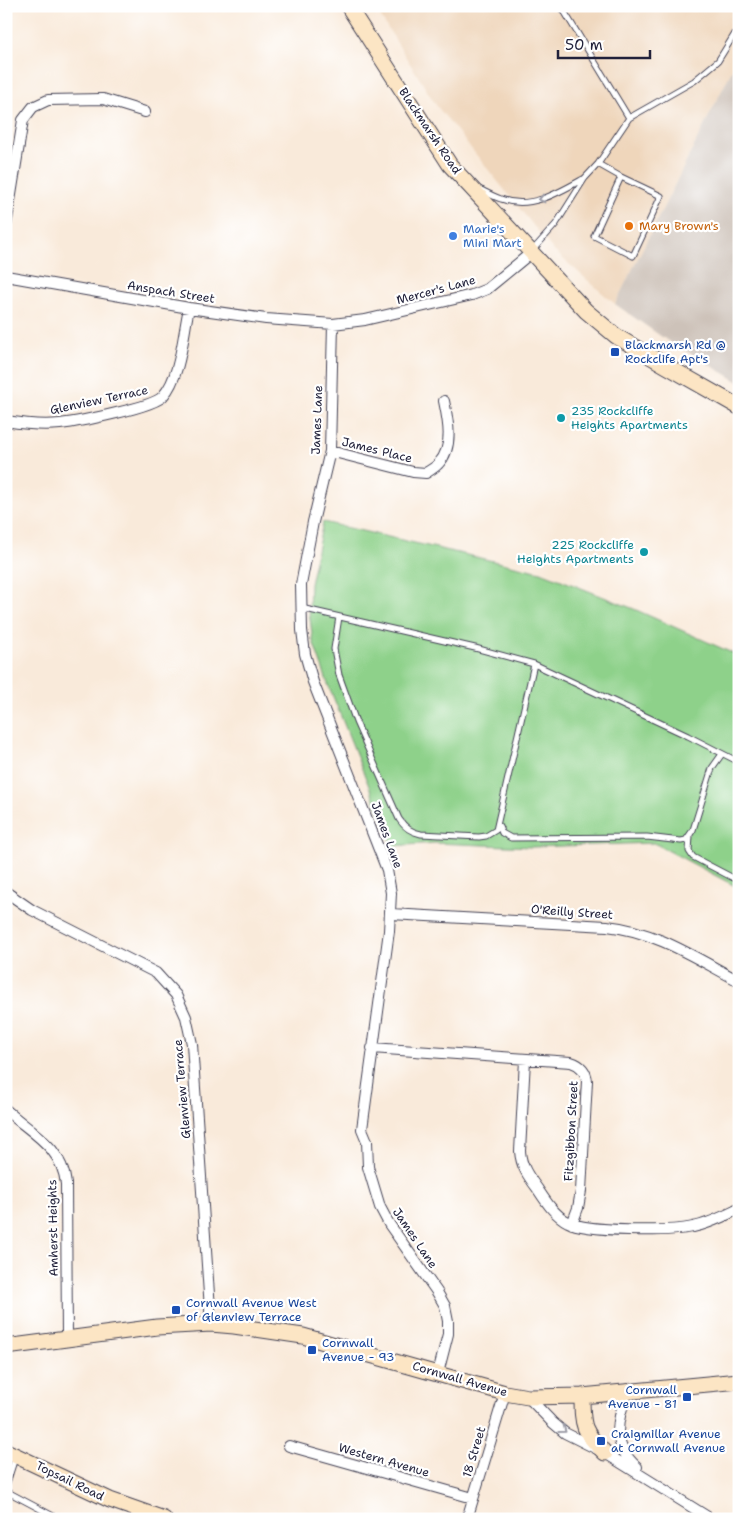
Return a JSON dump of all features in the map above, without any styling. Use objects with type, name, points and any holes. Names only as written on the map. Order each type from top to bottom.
[{"type":"main road","name":"Blackmarsh Road","points":[[348,6],[450,165],[586,311],[616,336],[739,407]]},
{"type":"main road","name":"Cornwall Avenue","points":[[6,1347],[156,1327],[211,1324],[258,1328],[303,1336],[505,1393],[528,1397],[582,1396],[739,1381]]},
{"type":"main road","points":[[582,1396],[585,1431],[605,1453]]},
{"type":"main road","name":"Topsail Road","points":[[11,1453],[103,1497],[164,1519]]},
{"type":"street","points":[[6,226],[23,120],[33,107],[48,100],[103,98],[145,112]]},
{"type":"street","name":"Mercer's Lane","points":[[333,324],[365,320],[472,295],[487,289],[532,252]]},
{"type":"street","name":"Anspach Street","points":[[6,276],[189,308],[266,319],[333,324]]},
{"type":"street","name":"Glenview Terrace","points":[[6,421],[32,425],[60,424],[145,406],[162,398],[171,385],[176,371],[189,308]]},
{"type":"street","name":"James Lane","points":[[333,324],[330,451],[313,522],[301,585],[300,608],[305,654],[313,682],[387,870],[391,893],[391,914],[362,1129],[367,1141],[368,1167],[380,1207],[389,1224],[445,1306],[448,1334],[438,1373]]},
{"type":"street","name":"James Place","points":[[330,451],[413,472],[426,473],[439,463],[446,453],[448,427],[444,401]]},
{"type":"street","name":"Glenview Terrace","points":[[6,892],[32,910],[156,973],[176,995],[186,1017],[192,1044],[211,1324]]},
{"type":"street","name":"O'Reilly Street","points":[[391,914],[607,926],[625,929],[666,942],[739,981]]},
{"type":"street","name":"Fitzgibbon Street","points":[[372,1048],[575,1063],[583,1068],[587,1076],[581,1191],[578,1208],[572,1224]]},
{"type":"street","points":[[524,1060],[520,1150],[522,1163],[529,1177],[550,1206],[560,1216],[572,1224],[596,1228],[674,1230],[703,1224],[739,1209]]},
{"type":"street","name":"Amherst Heights","points":[[6,1110],[48,1145],[56,1155],[64,1172],[66,1184],[67,1339]]},
{"type":"street","points":[[627,1392],[620,1415],[618,1440],[630,1460],[657,1484]]},
{"type":"street","name":"18 Street","points":[[467,1519],[505,1393]]},
{"type":"street","points":[[528,1397],[565,1433],[605,1453],[711,1519]]},
{"type":"street","name":"Western Avenue","points":[[289,1446],[473,1498]]},
{"type":"lane","points":[[561,6],[629,118]]},
{"type":"lane","points":[[532,252],[556,224],[585,178],[598,164],[629,118],[694,81],[718,61],[739,27]]},
{"type":"lane","points":[[598,164],[661,196],[633,256],[594,236],[621,177]]},
{"type":"lane","points":[[466,182],[502,200],[524,203],[553,196],[585,178]]},
{"type":"lane","points":[[300,608],[475,648],[534,664],[739,762]]},
{"type":"lane","points":[[339,616],[334,649],[339,675],[356,722],[399,819],[412,832],[479,837],[491,834],[496,830],[534,664]]},
{"type":"lane","points":[[498,825],[502,833],[511,838],[647,837],[664,838],[677,842],[686,840],[694,830],[712,768],[722,754]]},
{"type":"lane","points":[[690,836],[689,851],[693,857],[739,881]]},
{"type":"lane","points":[[6,1486],[11,1453]]},
{"type":"lane","points":[[6,1491],[58,1519]]},
{"type":"shaded area","points":[[374,6],[739,6],[739,56],[615,304],[554,251],[436,105]]},
{"type":"shaded area","points":[[739,56],[739,382],[662,337],[615,304]]},
{"type":"green space","points":[[323,522],[541,572],[634,609],[739,656],[739,888],[654,843],[532,847],[434,843],[393,846],[328,684],[313,641],[309,611],[310,584]]},
{"type":"place","name":"Mary Brown's","points":[[629,226]]},
{"type":"place","name":"Marie's Mini Mart","points":[[453,236]]},
{"type":"place","name":"Blackmarsh Rd @ Rockclife Apt's","points":[[615,352]]},
{"type":"place","name":"235 Rockcliffe Heights Apartments","points":[[561,418]]},
{"type":"place","name":"225 Rockcliffe Heights Apartments","points":[[644,552]]},
{"type":"place","name":"Cornwall Avenue West of Glenview Terrace","points":[[176,1310]]},
{"type":"place","name":"Cornwall Avenue - 93","points":[[312,1350]]},
{"type":"place","name":"Cornwall Avenue - 81","points":[[687,1397]]},
{"type":"place","name":"Craigmillar Avenue at Cornwall Avenue","points":[[601,1441]]}]
